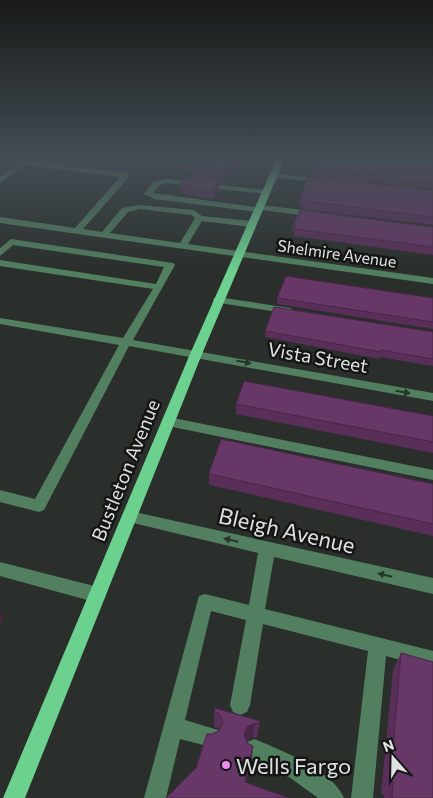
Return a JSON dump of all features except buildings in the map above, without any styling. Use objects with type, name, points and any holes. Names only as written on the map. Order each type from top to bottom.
[{"type":"main road","name":"Bustleton Avenue","points":[[14,798],[218,300],[264,197]]},
{"type":"street","points":[[77,231],[107,197]]},
{"type":"street","points":[[156,197],[319,215]]},
{"type":"street","points":[[104,235],[125,210],[140,207],[194,213],[199,218],[251,224]]},
{"type":"street","points":[[182,246],[199,218]]},
{"type":"street","name":"Shelmire Avenue","points":[[1,220],[433,281]]},
{"type":"street","points":[[0,254],[11,242],[170,265],[159,288],[126,342],[39,506],[0,496]]},
{"type":"street","points":[[0,263],[159,288]]},
{"type":"street","points":[[218,300],[297,313]]},
{"type":"street","name":"Vista Street","points":[[0,321],[433,397]]},
{"type":"street","points":[[168,422],[433,475]]},
{"type":"street","name":"Bleigh Avenue","points":[[130,517],[433,586]]},
{"type":"street","points":[[240,704],[267,548]]},
{"type":"street","points":[[0,569],[98,595]]},
{"type":"street","points":[[155,798],[205,602],[433,660]]},
{"type":"street","points":[[362,798],[378,645]]},
{"type":"street","points":[[173,727],[211,737]]},
{"type":"street","points":[[254,749],[310,777],[321,784],[333,798]]},
{"type":"place","name":"Wells Fargo","points":[[226,765]]}]
